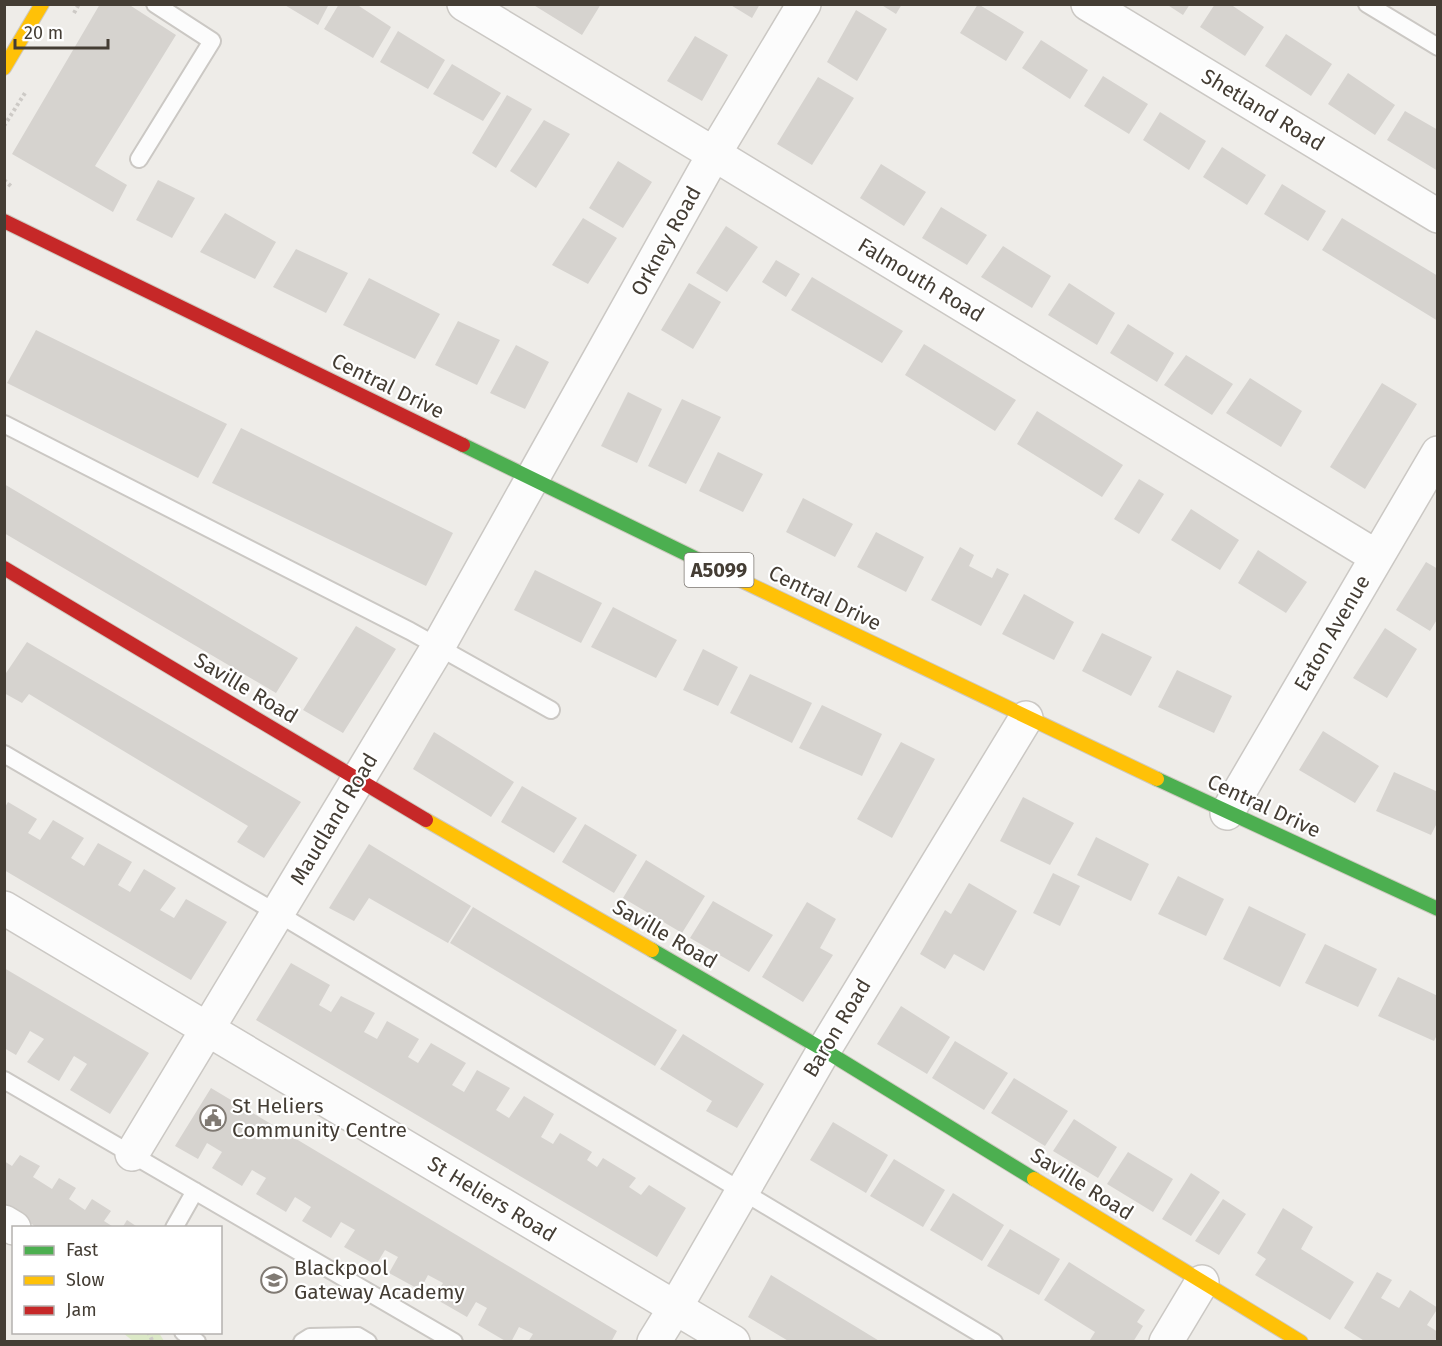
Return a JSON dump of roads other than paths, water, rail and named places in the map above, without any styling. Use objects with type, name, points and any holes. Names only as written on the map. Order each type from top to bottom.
[{"type":"main road","points":[[4,68],[42,4]]},
{"type":"main road","name":"Central Drive","points":[[4,220],[532,480],[1026,718],[1437,909]]},
{"type":"main road","name":"Saville Road","points":[[4,568],[358,780],[824,1050],[1301,1341]]},
{"type":"street","name":"Falmouth Road","points":[[464,4],[1377,557]]},
{"type":"street","name":"Orkney Road","points":[[532,480],[714,154],[804,4]]},
{"type":"street","name":"Shetland Road","points":[[1088,4],[1437,216]]},
{"type":"street","name":"Eaton Avenue","points":[[1227,813],[1437,453]]},
{"type":"street","name":"Maudland Road","points":[[132,1154],[438,647],[532,480]]},
{"type":"street","name":"Baron Road","points":[[654,1341],[824,1050],[1026,718]]},
{"type":"street","name":"St Heliers Road","points":[[4,908],[733,1341]]},
{"type":"street","points":[[1166,1341],[1202,1282]]},
{"type":"lane","points":[[140,159],[212,41],[155,4]]},
{"type":"lane","points":[[1367,4],[1437,47]]},
{"type":"lane","points":[[4,424],[411,631],[551,711]]},
{"type":"lane","points":[[4,754],[277,913],[994,1341]]},
{"type":"lane","points":[[4,1080],[454,1341]]},
{"type":"lane","points":[[175,1226],[195,1191]]},
{"type":"lane","points":[[302,1341],[310,1337],[358,1336],[368,1341]]},
{"type":"place","name":"St Heliers Community Centre","points":[[213,1118]]},
{"type":"place","name":"Blackpool Gateway Academy","points":[[274,1280]]}]
